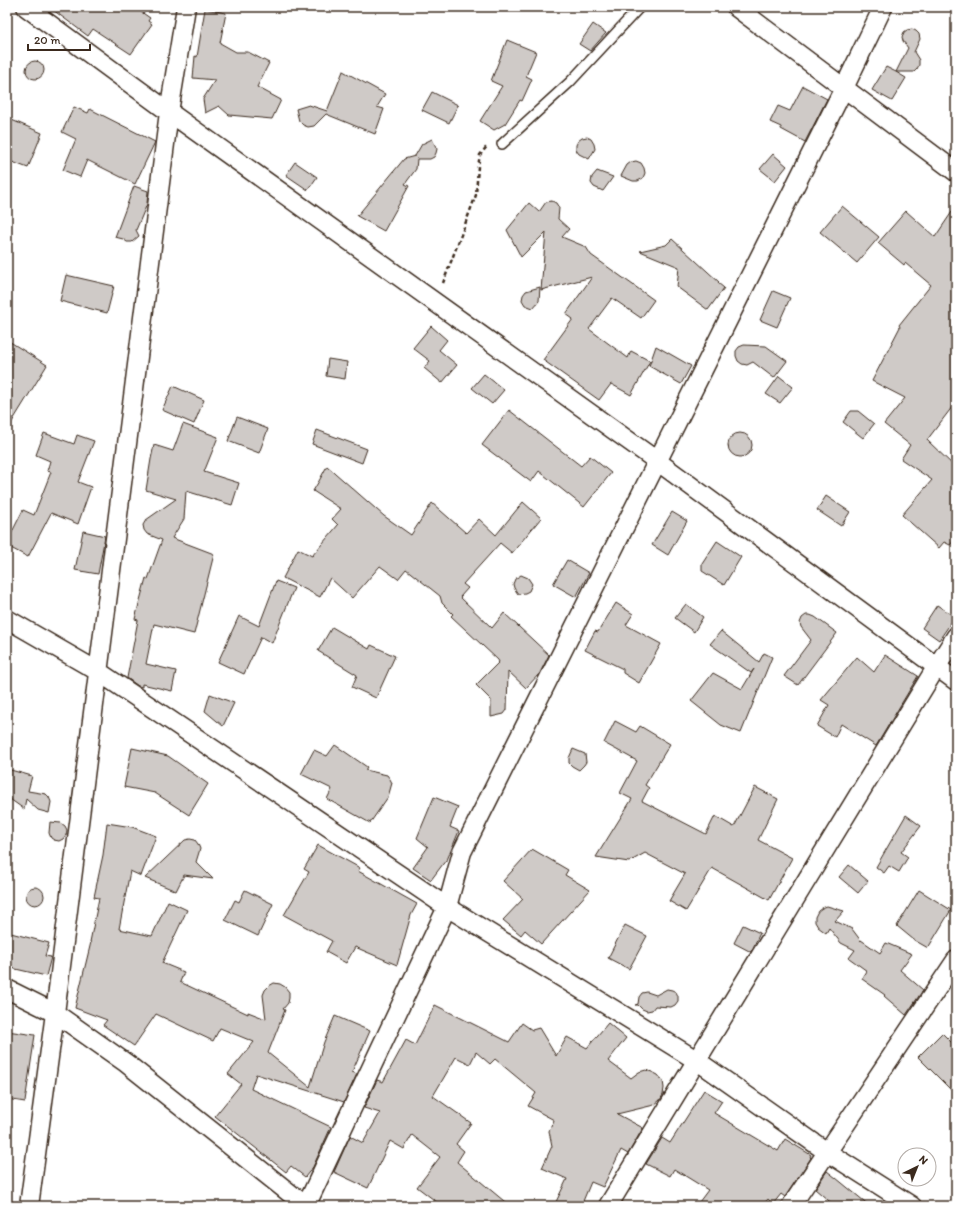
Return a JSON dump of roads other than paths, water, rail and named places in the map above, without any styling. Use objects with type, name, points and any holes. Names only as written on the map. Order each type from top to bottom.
[{"type":"street","points":[[26,7],[169,112],[657,461],[956,681]]},
{"type":"street","points":[[28,1206],[55,1013],[99,672],[169,112],[186,7]]},
{"type":"street","points":[[736,7],[956,172]]},
{"type":"street","points":[[7,989],[55,1013],[126,1063],[306,1206],[447,907],[462,852],[844,88],[883,7]]},
{"type":"street","points":[[7,619],[99,672],[447,907],[696,1060],[827,1152],[912,1206]]},
{"type":"street","points":[[608,1206],[936,666],[956,636]]},
{"type":"street","points":[[791,1206],[956,960]]},
{"type":"lane","points":[[502,144],[570,82],[640,7]]}]
